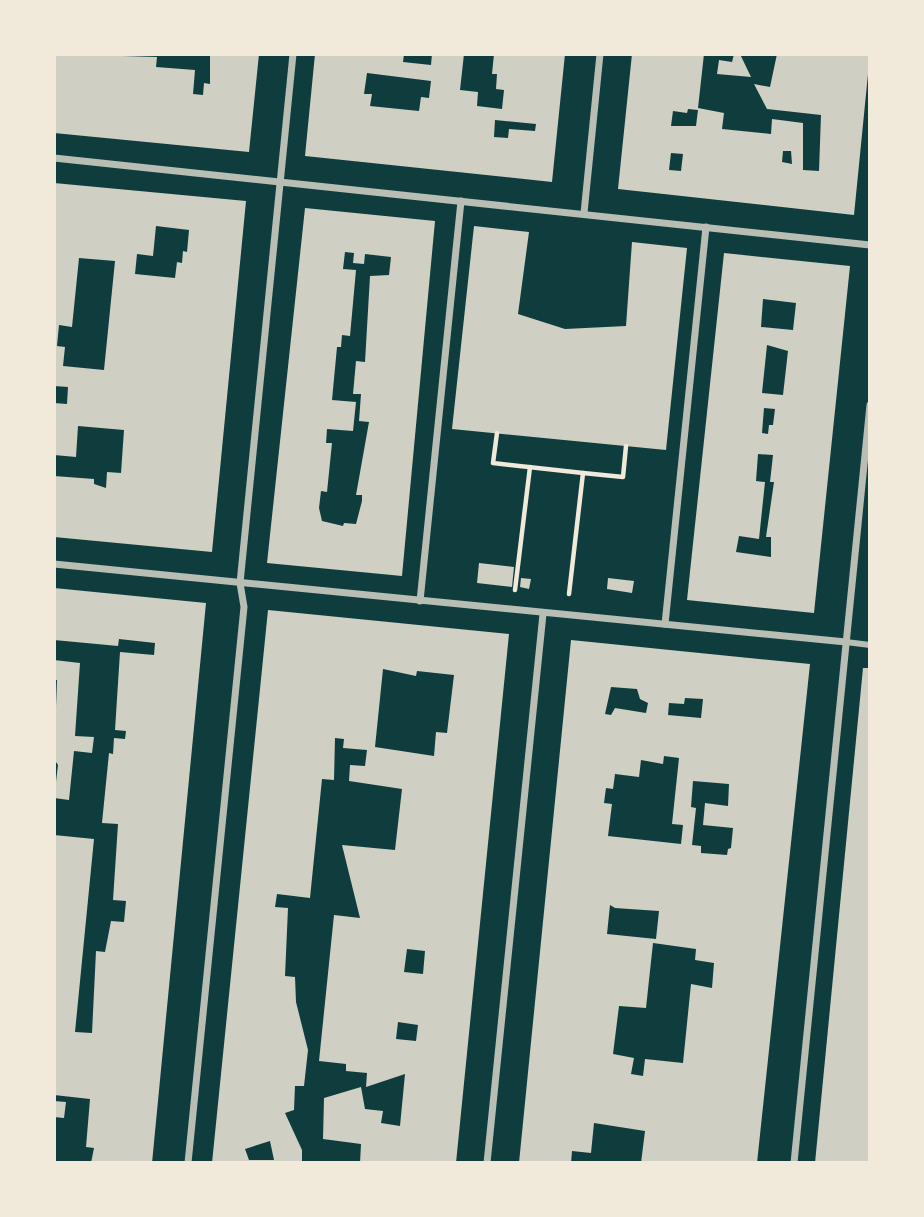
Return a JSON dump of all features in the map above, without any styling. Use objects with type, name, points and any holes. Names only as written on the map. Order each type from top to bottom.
[{"type":"street","points":[[188,1163],[244,607],[240,583],[293,54]]},
{"type":"street","points":[[584,213],[600,54]]},
{"type":"street","points":[[54,158],[870,245]]},
{"type":"street","points":[[420,601],[461,201]]},
{"type":"street","points":[[665,624],[706,227]]},
{"type":"street","points":[[794,1163],[870,405]]},
{"type":"street","points":[[54,564],[870,645]]},
{"type":"street","points":[[488,1163],[543,614]]},
{"type":"path","points":[[497,433],[493,463],[622,477],[626,446]]},
{"type":"path","points":[[515,590],[530,467]]},
{"type":"path","points":[[569,594],[583,473]]},
{"type":"building","points":[[54,54],[157,57],[156,67],[195,70],[193,94],[203,95],[204,83],[210,84],[210,54],[259,54],[249,152],[54,133]]},
{"type":"building","points":[[315,54],[404,54],[403,62],[431,65],[432,54],[464,54],[460,90],[478,92],[477,106],[502,109],[504,90],[496,89],[497,74],[492,74],[494,54],[565,54],[552,182],[305,156]],"holes":[[[367,73],[431,81],[429,98],[421,97],[419,111],[370,106],[372,94],[364,94]],[[495,120],[536,124],[535,131],[509,129],[508,138],[494,137]]]},
{"type":"building","points":[[632,54],[704,54],[698,108],[724,113],[722,129],[771,134],[772,119],[803,123],[803,170],[819,171],[821,115],[767,109],[754,84],[770,87],[777,54],[870,54],[854,215],[618,189]],"holes":[[[688,109],[698,110],[696,126],[671,126],[673,111],[687,113]],[[783,151],[791,151],[792,164],[782,162]],[[671,153],[683,154],[681,171],[669,170]]]},
{"type":"building","points":[[734,54],[740,54],[751,77],[717,74],[719,60],[732,62]]},
{"type":"building","points":[[54,183],[246,201],[212,552],[54,537],[54,476],[94,479],[94,484],[106,488],[107,472],[121,473],[124,430],[78,426],[76,457],[54,455],[54,403],[67,404],[68,387],[54,386]],"holes":[[[156,226],[189,230],[187,252],[183,251],[182,263],[177,262],[175,278],[135,274],[137,254],[153,256]],[[79,258],[115,261],[104,370],[63,366],[65,347],[57,346],[59,325],[72,327]]]},
{"type":"building","points":[[305,208],[435,221],[402,576],[267,563]],"holes":[[[345,252],[354,253],[353,263],[364,264],[365,254],[391,257],[389,275],[370,276],[365,362],[356,361],[353,394],[361,394],[359,421],[369,422],[356,495],[362,495],[362,501],[356,524],[344,523],[343,526],[322,521],[319,508],[321,491],[327,492],[332,443],[326,443],[327,429],[353,431],[356,402],[332,400],[337,347],[341,347],[342,335],[350,336],[356,270],[343,269]]]},
{"type":"building","points":[[474,226],[529,232],[518,314],[565,329],[626,326],[632,242],[687,248],[666,450],[452,429]]},
{"type":"building","points":[[724,253],[850,266],[814,613],[687,600]],"holes":[[[763,299],[796,303],[793,330],[761,327]],[[767,345],[788,351],[783,395],[762,393]],[[764,408],[775,409],[773,425],[769,425],[768,434],[762,433]],[[758,454],[773,455],[770,482],[774,482],[766,537],[771,537],[771,557],[736,552],[739,536],[759,539],[765,482],[756,481]]]},
{"type":"building","points":[[479,563],[514,567],[512,587],[477,583]]},
{"type":"building","points":[[521,578],[531,579],[529,589],[520,587]]},
{"type":"building","points":[[608,578],[634,581],[632,593],[607,589]]},
{"type":"building","points":[[54,588],[206,603],[152,1163],[91,1163],[94,1148],[86,1147],[90,1099],[54,1095],[54,835],[94,839],[75,1032],[92,1033],[96,951],[105,952],[111,921],[124,922],[126,901],[113,900],[118,824],[102,823],[109,753],[113,754],[114,738],[125,739],[126,731],[115,730],[120,652],[154,655],[155,643],[119,639],[118,646],[54,640]]},
{"type":"building","points":[[268,610],[509,634],[456,1163],[360,1163],[361,1144],[323,1139],[324,1098],[361,1087],[365,1109],[383,1111],[381,1123],[400,1126],[405,1074],[366,1087],[367,1073],[346,1071],[346,1064],[319,1061],[334,915],[360,918],[342,845],[395,850],[402,789],[349,781],[350,765],[365,766],[367,750],[343,748],[344,739],[335,738],[334,780],[322,779],[310,898],[277,894],[275,907],[288,908],[285,976],[295,977],[296,1002],[308,1050],[304,1086],[295,1086],[294,1110],[285,1113],[302,1150],[302,1163],[212,1163]],"holes":[[[383,669],[416,676],[417,671],[454,675],[447,733],[436,732],[434,756],[375,747]],[[407,949],[425,951],[423,974],[404,972]],[[398,1022],[418,1025],[416,1041],[396,1039]],[[270,1141],[274,1160],[249,1160],[245,1149]]]},
{"type":"building","points":[[571,640],[810,664],[757,1163],[641,1163],[645,1131],[594,1123],[591,1153],[572,1151],[571,1163],[519,1163]],"holes":[[[611,687],[637,689],[640,699],[648,703],[646,713],[615,708],[611,715],[605,714]],[[685,698],[703,699],[701,718],[668,715],[669,703],[684,704]],[[664,756],[679,758],[672,824],[683,825],[681,844],[608,836],[612,804],[604,803],[606,788],[613,789],[615,774],[639,777],[641,760],[663,764]],[[693,781],[729,784],[728,806],[705,803],[703,825],[733,828],[731,848],[728,849],[727,855],[701,853],[701,846],[692,845],[696,808],[691,807]],[[610,905],[615,908],[659,911],[656,939],[607,934]],[[653,943],[696,949],[695,960],[714,963],[712,988],[691,984],[683,1063],[645,1059],[643,1076],[631,1074],[634,1058],[613,1054],[619,1006],[646,1008]]]},
{"type":"building","points":[[54,660],[80,663],[75,736],[94,737],[92,753],[74,751],[69,800],[54,798],[58,765],[54,759],[57,680],[54,680]]},
{"type":"building","points":[[863,668],[870,668],[870,1163],[815,1163]]},
{"type":"building","points":[[54,1101],[66,1102],[64,1118],[54,1117]]}]
